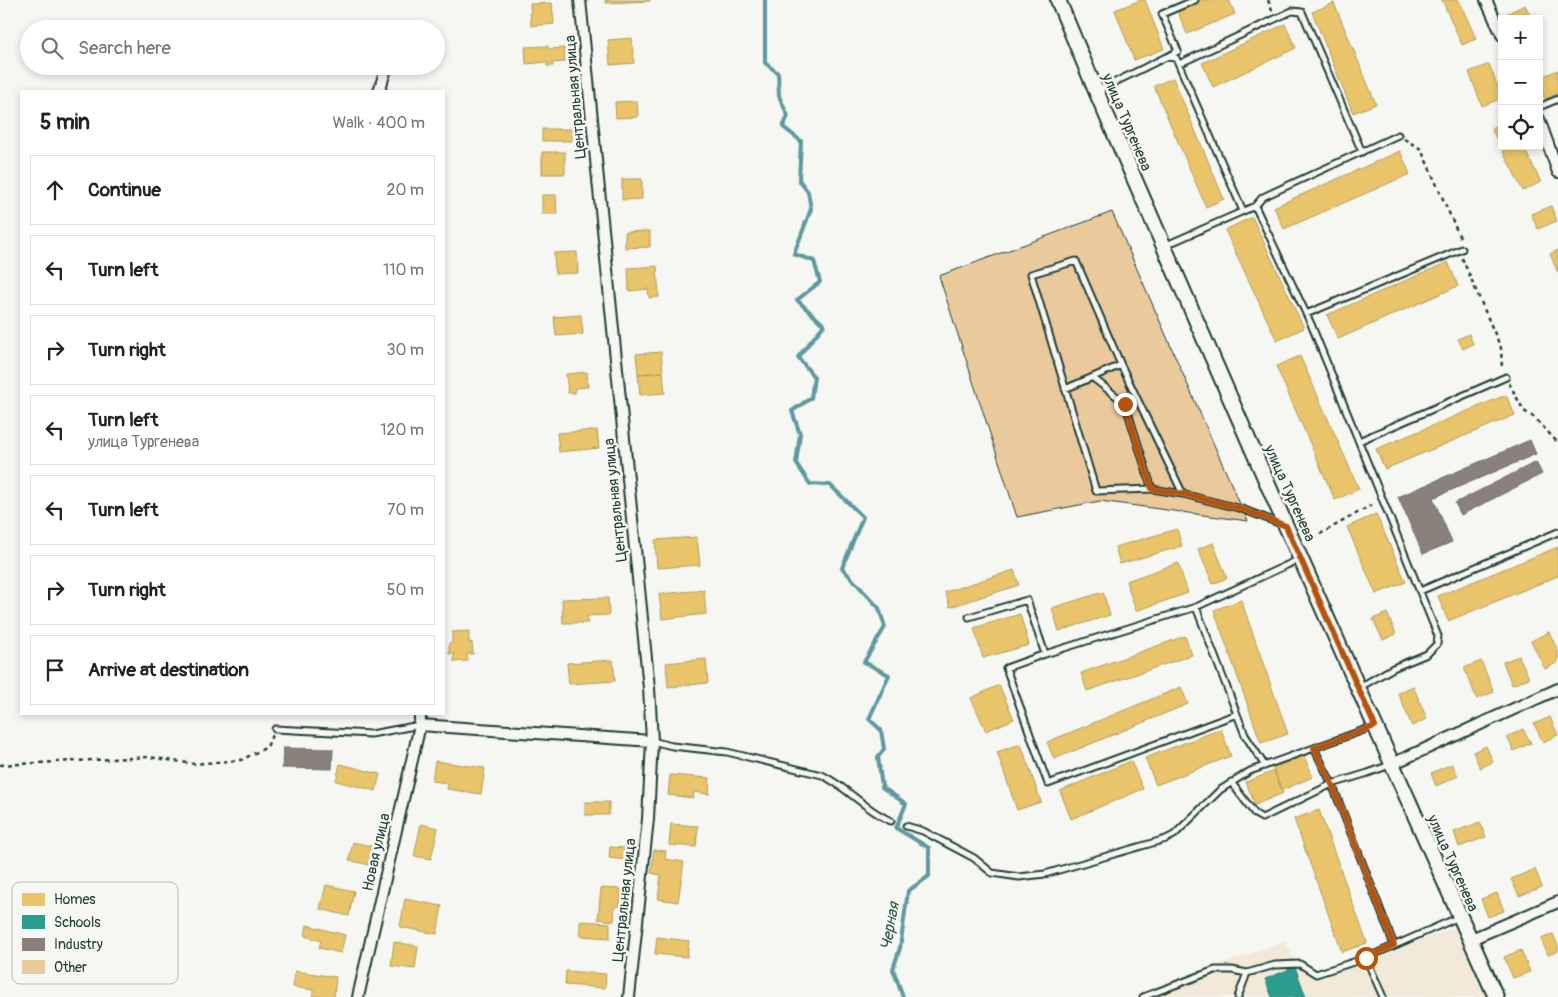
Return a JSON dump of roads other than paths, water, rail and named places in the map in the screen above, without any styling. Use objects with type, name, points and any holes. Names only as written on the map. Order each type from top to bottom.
[{"type":"street","name":"Центральная улица","points":[[580,0],[649,688],[652,742],[648,819],[629,997]]},
{"type":"street","name":"улица Тургенева","points":[[1058,0],[1286,526],[1496,997]]},
{"type":"street","points":[[1486,0],[1498,26]]},
{"type":"street","points":[[379,90],[384,75]]},
{"type":"street","points":[[1543,130],[1558,172]]},
{"type":"street","points":[[1392,764],[1558,689]]},
{"type":"street","name":"Новая улица","points":[[358,997],[420,725],[420,715]]},
{"type":"street","points":[[420,725],[652,742]]},
{"type":"street","points":[[1469,940],[1558,902]]},
{"type":"lane","points":[[1096,91],[1178,51],[1162,14],[1195,0]]},
{"type":"lane","points":[[1179,64],[1292,11],[1302,12],[1362,152]]},
{"type":"lane","points":[[1166,58],[1176,58],[1243,211]]},
{"type":"lane","points":[[1543,105],[1558,99]]},
{"type":"lane","points":[[1164,246],[1255,206],[1263,197],[1398,135]]},
{"type":"lane","points":[[1255,206],[1306,314],[1438,636],[1437,644],[1427,654],[1393,668],[1358,688]]},
{"type":"lane","points":[[1306,314],[1462,248]]},
{"type":"lane","points":[[1184,494],[1121,365],[1076,261],[1030,274],[1096,491],[1152,489],[1184,494],[1242,509],[1286,526]]},
{"type":"lane","points":[[1065,388],[1121,365]]},
{"type":"lane","points":[[1359,441],[1506,377]]},
{"type":"lane","points":[[1093,378],[1125,404],[1152,489]]},
{"type":"lane","points":[[1420,591],[1558,532]]},
{"type":"lane","points":[[1237,714],[1048,784],[1006,668],[1196,607],[1299,553]]},
{"type":"lane","points":[[969,617],[1027,600],[1045,654]]},
{"type":"lane","points":[[1196,607],[1245,735],[1265,766]]},
{"type":"lane","points":[[275,729],[371,734],[420,725]]},
{"type":"lane","points":[[906,826],[922,831],[974,858],[992,873],[1019,877],[1044,874],[1166,839],[1174,835],[1220,790],[1250,771],[1375,726]]},
{"type":"lane","points":[[652,742],[727,752],[822,775],[835,781],[878,815],[891,820]]},
{"type":"lane","points":[[1314,748],[1332,784],[1394,945]]},
{"type":"lane","points":[[1232,782],[1255,814],[1262,818],[1332,784],[1368,774],[1392,764]]},
{"type":"lane","points":[[1143,997],[1215,970],[1247,972],[1275,965],[1300,964],[1316,974],[1366,958],[1459,917]]},
{"type":"lane","points":[[1366,958],[1383,997]]},
{"type":"lane","points":[[1238,997],[1247,972]]},
{"type":"waterway","name":"Черная","points":[[765,0],[765,63],[778,73],[779,96],[788,116],[783,127],[801,141],[799,180],[808,192],[811,209],[794,254],[814,261],[820,282],[797,300],[824,325],[798,357],[814,377],[811,398],[792,411],[800,434],[796,463],[810,484],[830,485],[863,517],[842,568],[879,608],[885,627],[864,662],[889,675],[869,719],[881,730],[884,749],[878,757],[882,787],[906,804],[896,828],[929,848],[929,876],[908,891],[900,948],[893,969],[903,997]]}]
